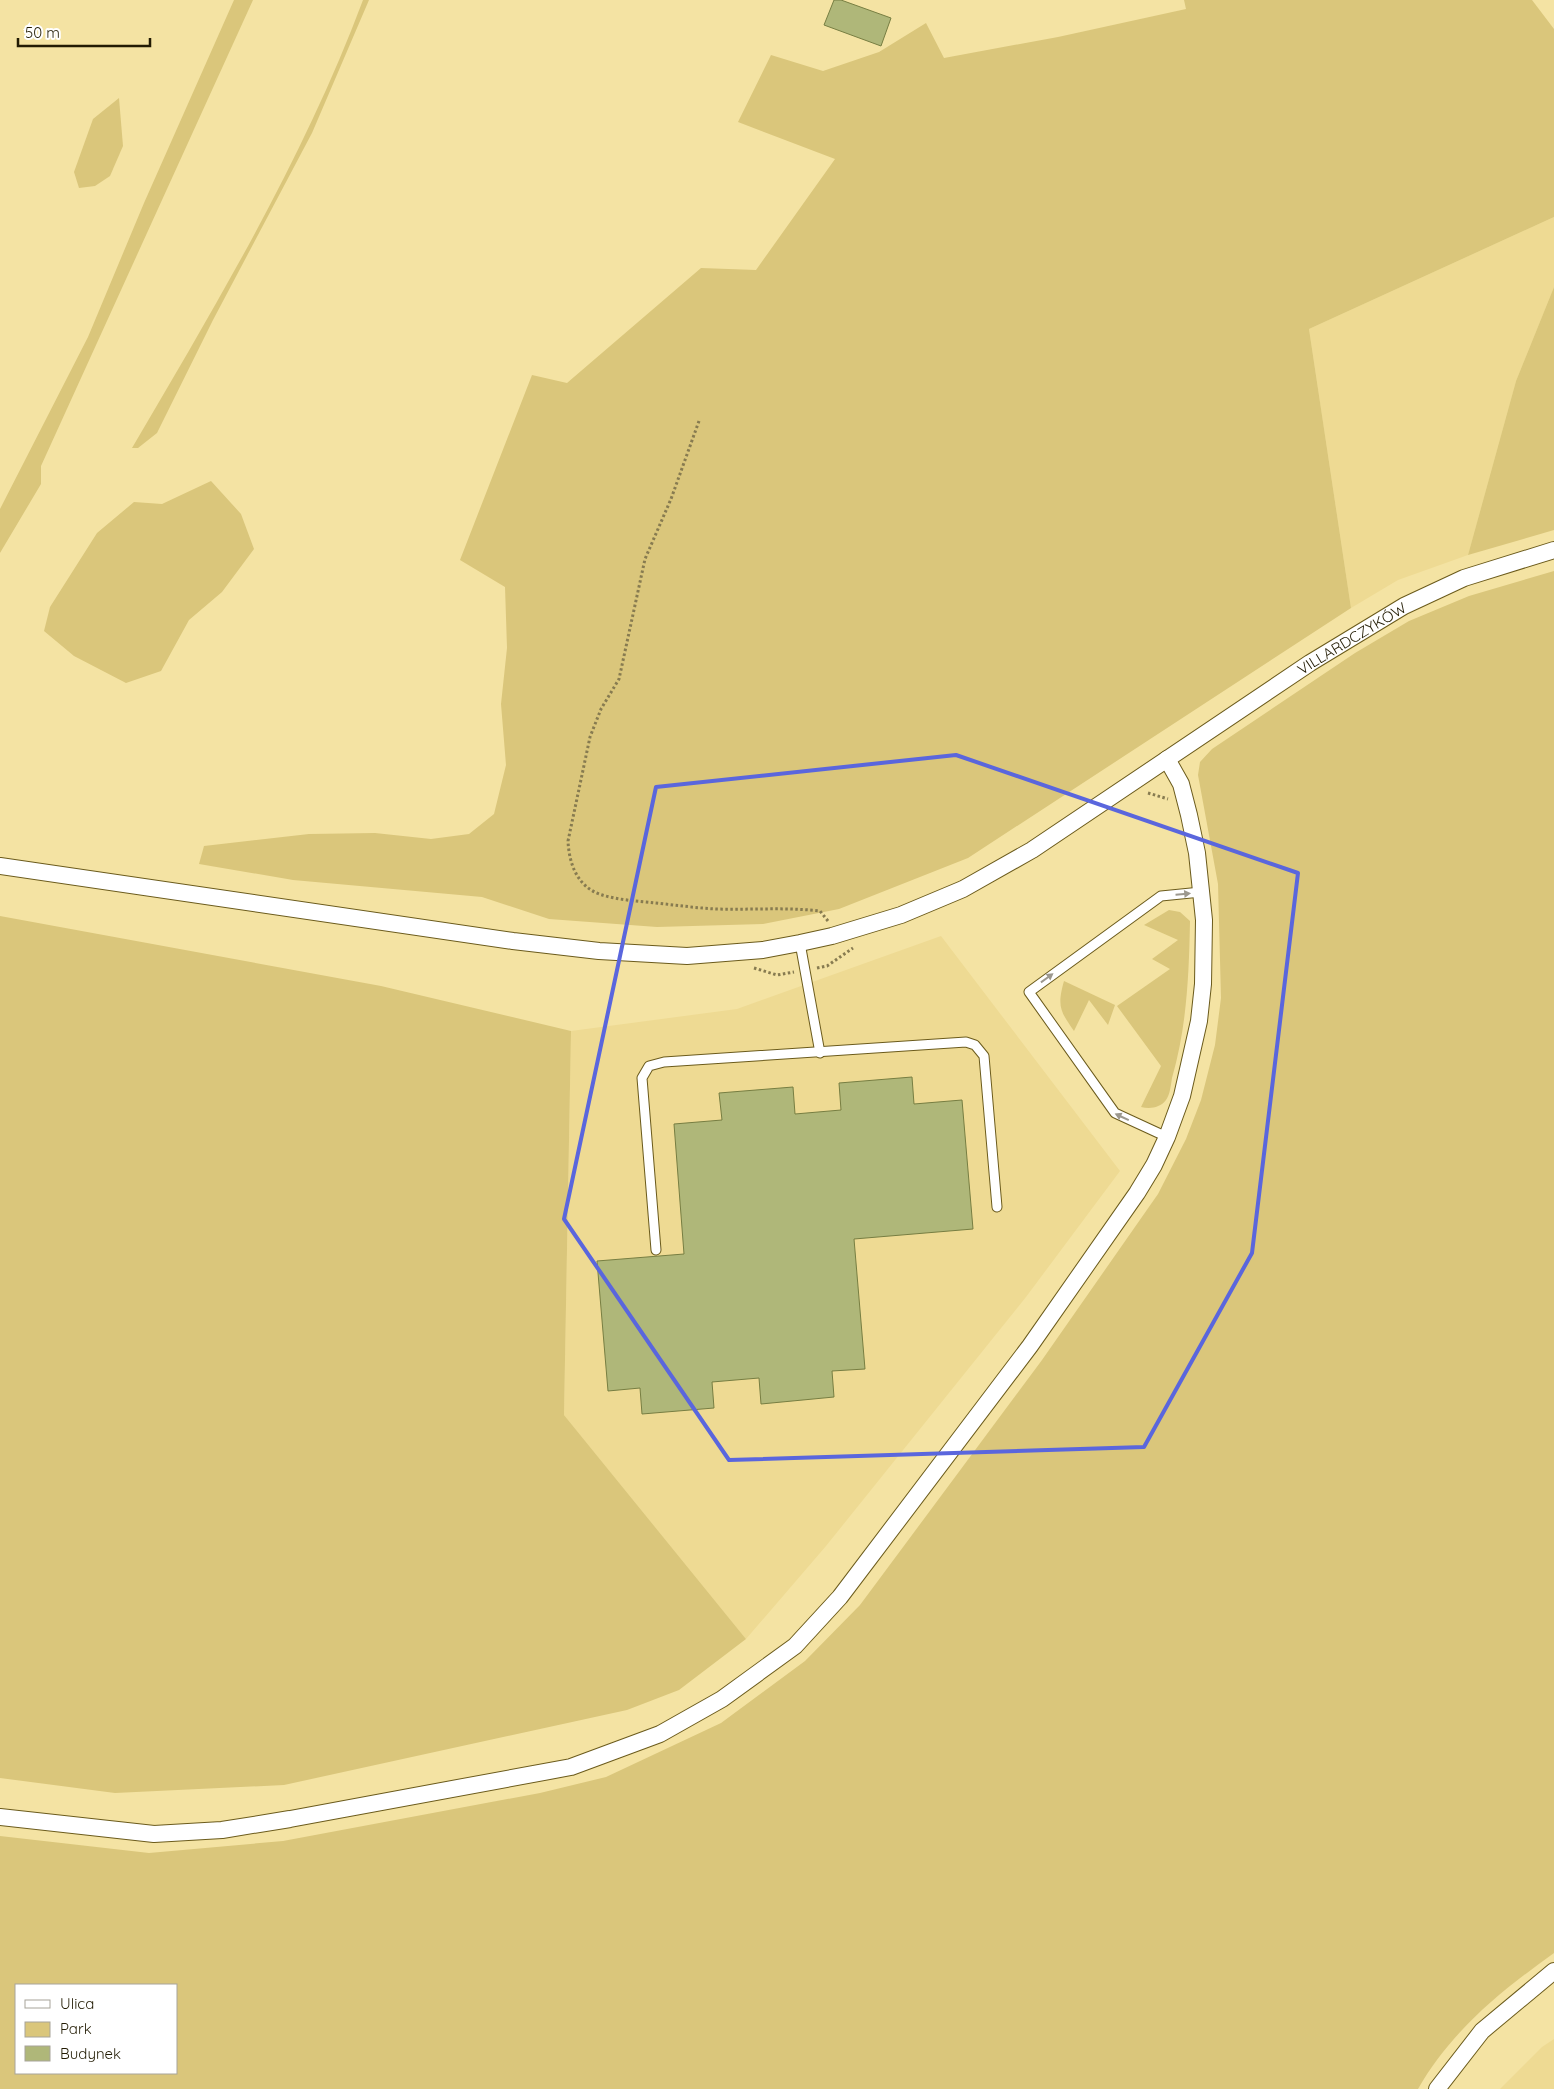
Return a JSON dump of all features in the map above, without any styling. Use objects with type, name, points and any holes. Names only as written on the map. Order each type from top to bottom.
[{"type":"street","name":"VILLARDCZYKÓW","points":[[0,866],[599,951],[687,956],[763,950],[800,943],[830,929],[901,915],[963,889],[1032,850],[1350,637],[1404,606],[1464,578],[1540,552],[1554,550]]},
{"type":"street","points":[[0,1817],[154,1834],[222,1830],[571,1767],[660,1734],[722,1699],[795,1646],[840,1597],[1030,1346],[1154,1166],[1182,1096],[1199,1022],[1204,956],[1204,920],[1197,853],[1183,792],[1167,759]]},
{"type":"street","points":[[1437,2089],[1482,2031],[1554,1971]]},
{"type":"lane","points":[[1166,1137],[1115,1113],[1029,992],[1161,896],[1201,892]]},
{"type":"lane","points":[[800,943],[820,1053]]},
{"type":"lane","points":[[656,1250],[642,1078],[649,1066],[664,1062],[966,1042],[975,1045],[984,1056],[997,1207]]},
{"type":"path","points":[[699,421],[671,499],[645,559],[619,679],[601,709],[590,737],[568,841],[568,857],[573,871],[585,884],[598,893],[642,902],[716,909],[789,907],[820,911],[830,929]]},
{"type":"path","points":[[1145,794],[1153,793],[1169,800]]},
{"type":"path","points":[[830,929],[836,919]]},
{"type":"path","points":[[819,924],[830,929]]},
{"type":"path","points":[[746,966],[777,975],[805,970],[827,966],[857,946]]},
{"type":"highlighted area","points":[[956,755],[1298,873],[1252,1253],[1144,1447],[729,1460],[564,1219],[656,787]]},
{"type":"shaded area","points":[[1554,217],[1554,287],[1516,381],[1468,555],[1398,580],[1351,608],[1309,329]]},
{"type":"shaded area","points":[[941,936],[1120,1171],[1026,1297],[826,1546],[746,1639],[564,1415],[571,1031],[737,1009]]},
{"type":"shaded area","points":[[1554,2039],[1554,2089],[1500,2089],[1542,2047]]},
{"type":"green space","points":[[234,0],[253,0],[41,466],[41,484],[0,553],[0,509],[88,337],[144,203]]},
{"type":"green space","points":[[363,0],[369,0],[312,133],[213,320],[157,433],[138,448],[132,448],[227,284],[286,173],[340,59]]},
{"type":"green space","points":[[1184,0],[1532,0],[1554,29],[1554,217],[1309,329],[1351,608],[968,858],[839,909],[763,924],[657,927],[549,919],[482,897],[293,880],[199,864],[204,846],[309,834],[375,833],[431,839],[469,834],[494,814],[506,765],[501,704],[507,648],[505,587],[460,560],[532,375],[567,383],[701,268],[756,270],[835,159],[738,122],[771,55],[823,71],[879,52],[926,23],[944,58],[1058,37],[1186,9]]},
{"type":"green space","points":[[119,98],[123,146],[110,176],[95,186],[79,188],[74,172],[93,119]]},
{"type":"green space","points":[[1554,287],[1554,530],[1468,555],[1516,381]]},
{"type":"green space","points":[[211,481],[241,514],[254,549],[222,592],[189,620],[161,671],[126,683],[74,656],[44,631],[50,607],[97,533],[134,502],[162,504]]},
{"type":"green space","points":[[1554,571],[1554,1953],[1496,1997],[1462,2030],[1431,2068],[1418,2089],[0,2089],[0,1836],[149,1853],[283,1841],[540,1793],[606,1777],[721,1723],[805,1661],[860,1605],[1042,1360],[1158,1194],[1186,1139],[1201,1100],[1215,1045],[1221,998],[1218,884],[1198,775],[1200,762],[1212,749],[1355,653],[1409,621],[1469,596]]},
{"type":"green space","points":[[1169,910],[1180,912],[1190,921],[1188,980],[1184,1019],[1167,1098],[1164,1103],[1158,1106],[1144,1108],[1141,1107],[1161,1066],[1117,1006],[1170,969],[1152,959],[1178,940],[1144,925]]},
{"type":"green space","points":[[0,916],[381,986],[571,1031],[564,1415],[746,1639],[679,1690],[627,1710],[284,1785],[115,1793],[0,1778]]},
{"type":"green space","points":[[1064,981],[1115,1005],[1108,1025],[1089,1000],[1074,1031],[1063,1013],[1060,1003]]},
{"type":"building","points":[[834,0],[841,0],[891,18],[881,46],[824,25]]},
{"type":"building","points":[[912,1077],[914,1104],[962,1100],[973,1229],[854,1239],[865,1369],[832,1371],[834,1397],[761,1404],[759,1378],[712,1382],[714,1408],[642,1414],[640,1388],[608,1391],[597,1261],[684,1254],[674,1124],[722,1120],[719,1093],[793,1087],[795,1114],[841,1110],[839,1083]]}]
